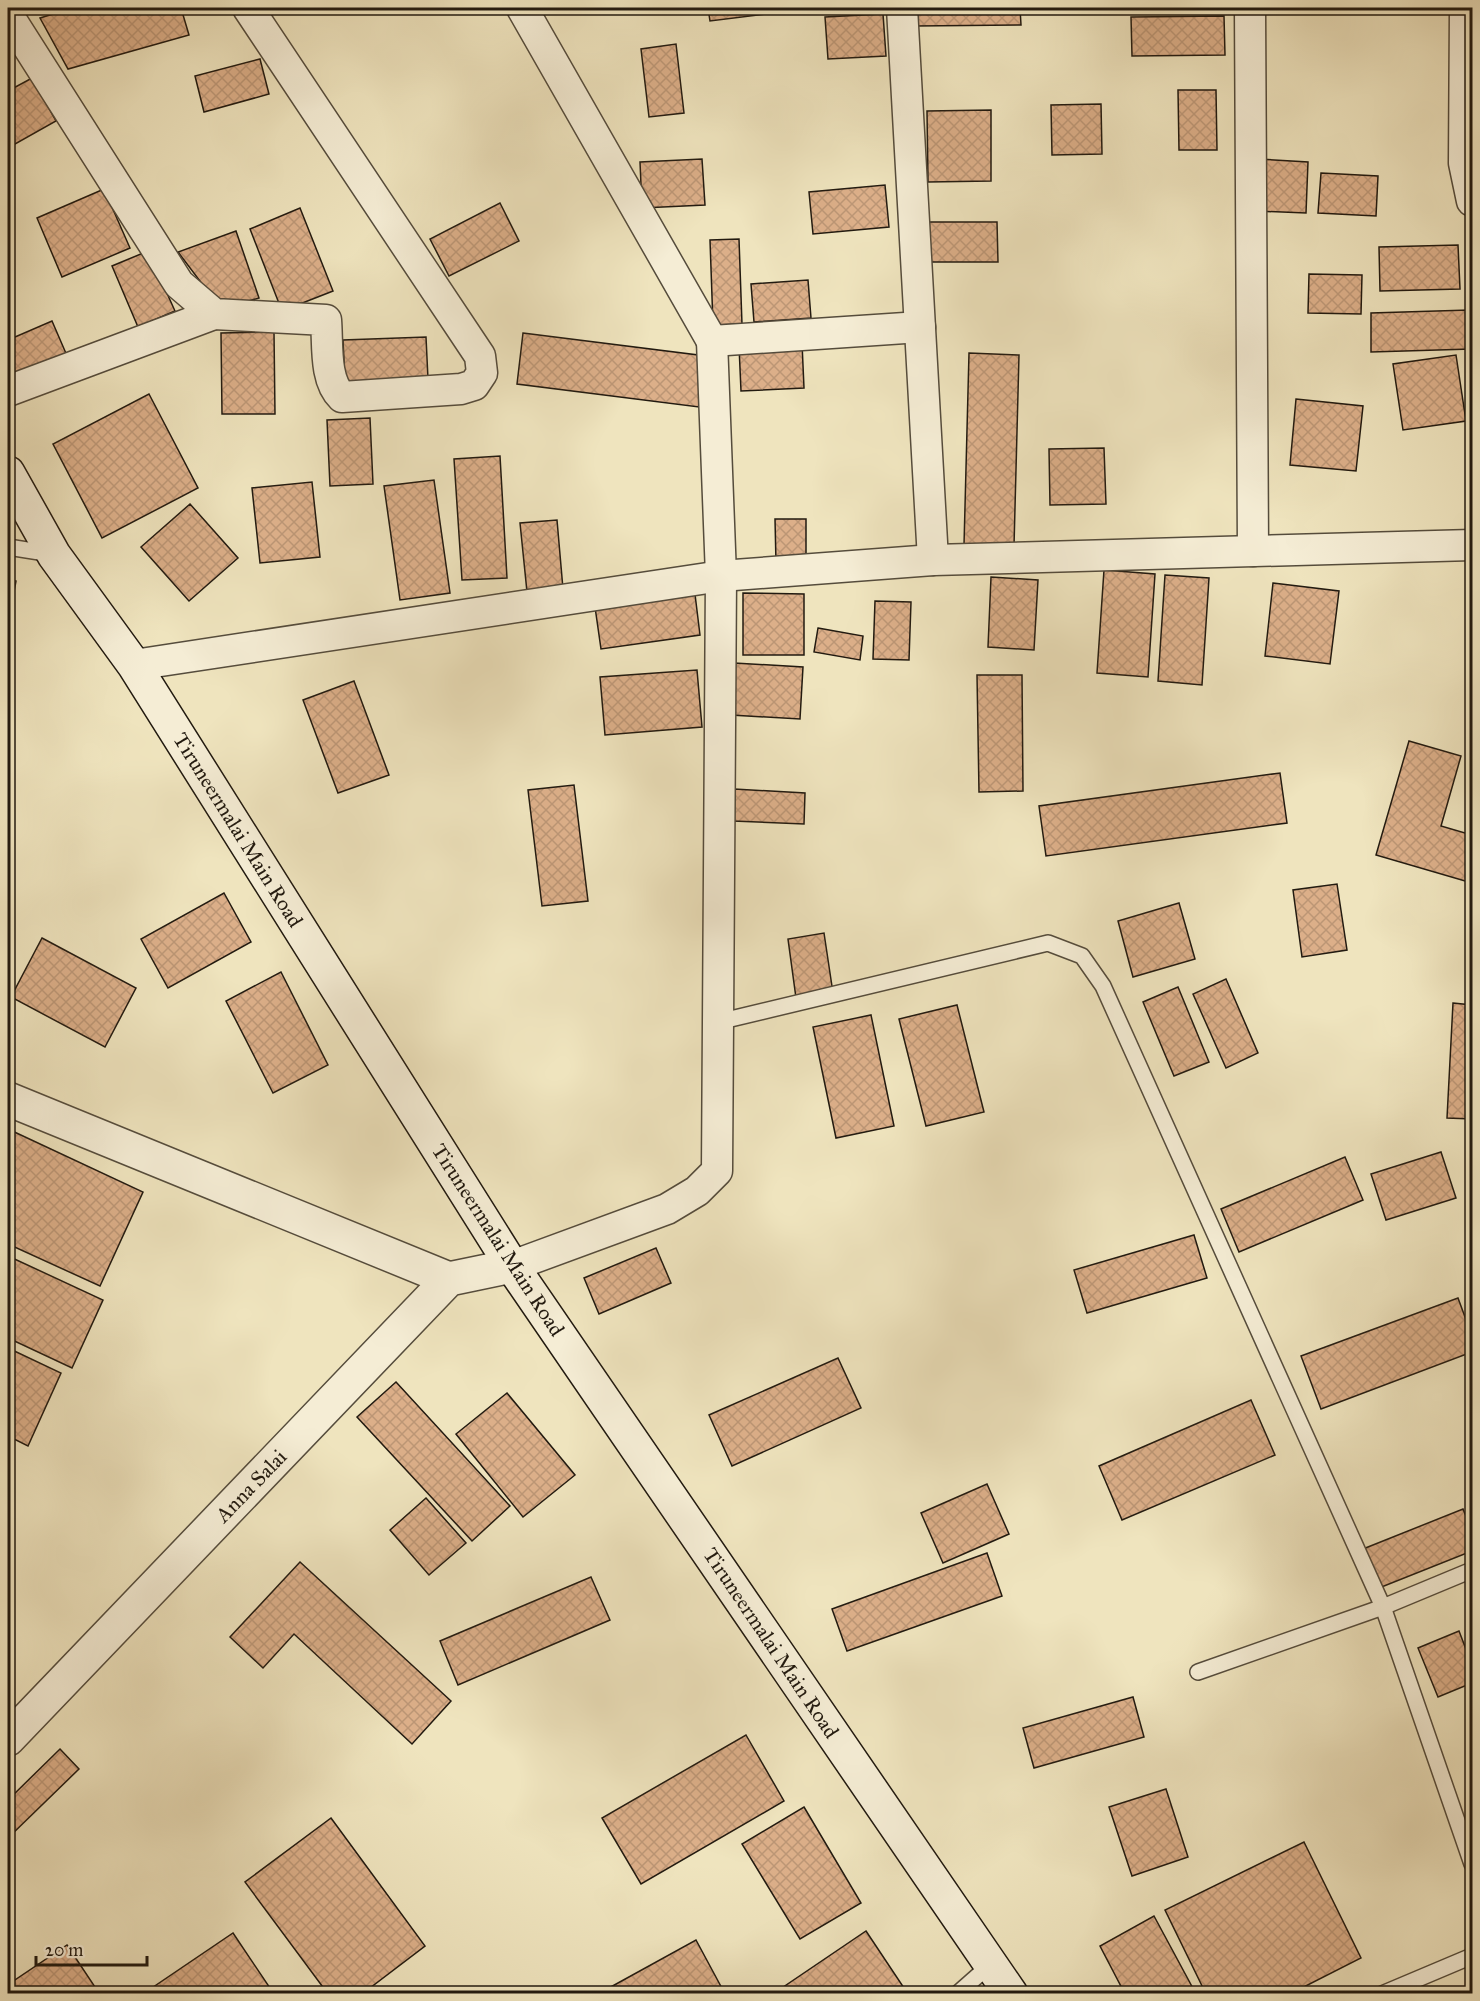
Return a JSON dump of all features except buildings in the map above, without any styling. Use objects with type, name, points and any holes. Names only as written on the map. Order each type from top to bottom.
[{"type":"main road","name":"Tiruneermalai Main Road","points":[[8,473],[54,555],[134,665],[512,1266],[1011,1994]]},
{"type":"main road","points":[[8,1099],[449,1279],[512,1266]]},
{"type":"main road","name":"Anna Salai","points":[[8,1739],[449,1279]]},
{"type":"street","points":[[8,391],[214,314],[326,320],[331,375],[335,391],[342,397],[460,389],[474,385],[482,373],[480,356],[248,8]]},
{"type":"street","points":[[512,1266],[667,1209],[697,1191],[717,1171],[721,576],[712,341],[522,8]]},
{"type":"street","points":[[902,8],[933,560]]},
{"type":"street","points":[[1250,8],[1253,551]]},
{"type":"street","points":[[1465,8],[1464,162],[1473,201]]},
{"type":"street","points":[[8,15],[179,284],[214,314]]},
{"type":"street","points":[[712,341],[920,327]]},
{"type":"street","points":[[134,665],[721,576],[933,560],[1473,545]]},
{"type":"lane","points":[[8,547],[54,555]]},
{"type":"lane","points":[[718,1022],[1048,943],[1082,956],[1103,986],[1383,1607],[1473,1864]]},
{"type":"lane","points":[[1198,1672],[1383,1607],[1473,1570]]},
{"type":"lane","points":[[1382,1994],[1473,1956]]},
{"type":"lane","points":[[957,1994],[991,1964]]}]
